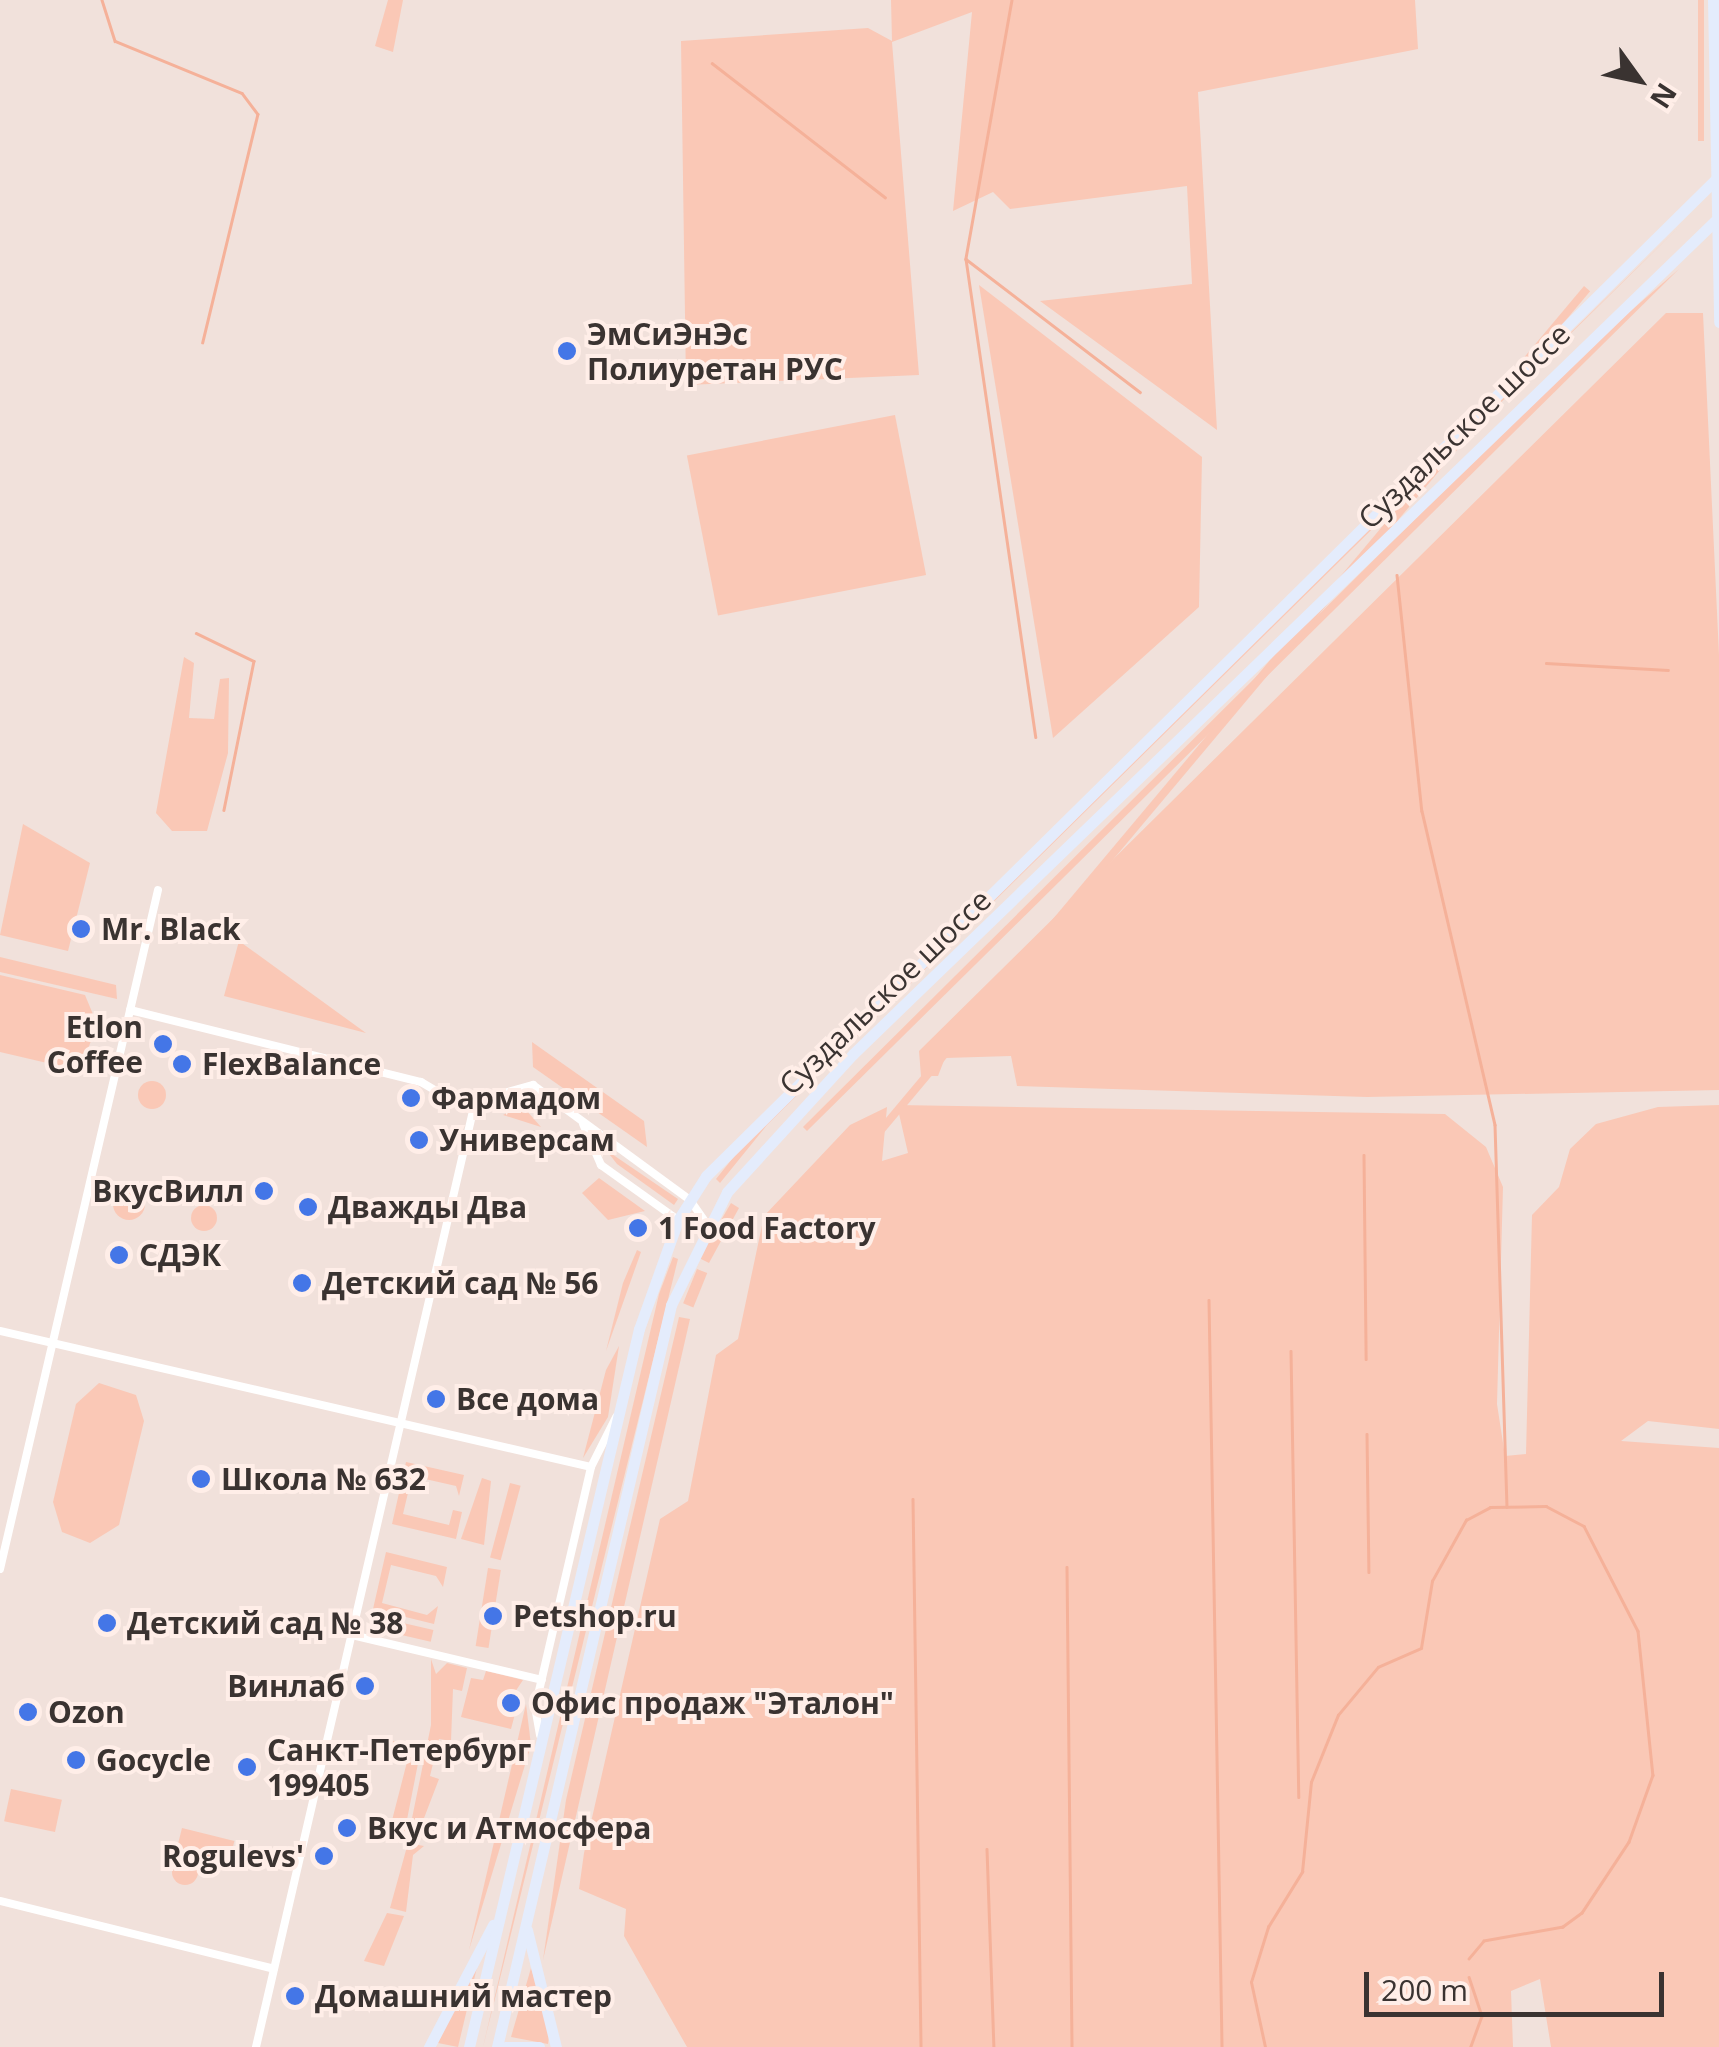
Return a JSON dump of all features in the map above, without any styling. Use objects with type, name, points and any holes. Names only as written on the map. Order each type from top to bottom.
[{"type":"main road","points":[[1713,0],[1719,322]]},
{"type":"main road","name":"Суздальское шоссе","points":[[470,2047],[622,1410],[678,1220],[690,1200],[750,1124],[1718,180]]},
{"type":"main road","name":"Суздальское шоссе","points":[[497,2047],[670,1305],[706,1224],[770,1140],[853,1054],[1718,218]]},
{"type":"main road","points":[[429,2047],[500,1912]]},
{"type":"main road","points":[[526,1926],[556,2047]]},
{"type":"main road","points":[[505,2047],[539,2047]]},
{"type":"street","points":[[0,1569],[158,890]]},
{"type":"street","points":[[130,1010],[422,1082],[460,1105],[533,1085],[690,1200],[706,1224]]},
{"type":"street","points":[[256,2047],[475,1102]]},
{"type":"street","points":[[582,1120],[601,1165],[678,1220],[706,1224]]},
{"type":"street","points":[[0,1331],[591,1467]]},
{"type":"street","points":[[542,1745],[542,1680],[591,1467],[622,1410]]},
{"type":"street","points":[[352,1635],[542,1680]]},
{"type":"street","points":[[0,1901],[274,1969]]},
{"type":"shaded area","points":[[388,0],[403,0],[393,52],[375,46]]},
{"type":"shaded area","points":[[891,0],[1415,0],[1418,49],[1198,92],[1217,430],[1040,301],[1192,284],[1187,186],[1010,209],[993,192],[953,211],[972,12],[892,42],[919,375],[686,385],[681,41],[868,28],[892,41]]},
{"type":"shaded area","points":[[1698,0],[1704,0],[1704,141],[1698,141]]},
{"type":"shaded area","points":[[1681,225],[767,1125],[720,1183],[716,1179],[761,1123]]},
{"type":"shaded area","points":[[1679,269],[807,1131],[803,1127],[1580,355]]},
{"type":"shaded area","points":[[979,285],[1202,457],[1199,607],[1053,738]]},
{"type":"shaded area","points":[[1584,286],[1590,291],[834,1193],[827,1188]]},
{"type":"shaded area","points":[[1666,313],[1703,313],[1719,655],[1719,1090],[1367,1097],[1017,1086],[1011,1056],[945,1058],[938,1076],[921,1076],[919,1051]]},
{"type":"shaded area","points":[[895,415],[926,575],[718,615],[687,455]]},
{"type":"shaded area","points":[[184,657],[194,663],[189,718],[214,719],[220,679],[229,678],[228,753],[207,831],[172,831],[156,813]]},
{"type":"shaded area","points":[[23,824],[90,863],[68,951],[0,935]]},
{"type":"shaded area","points":[[239,941],[366,1033],[224,996]]},
{"type":"shaded area","points":[[0,957],[116,985],[117,999],[0,972]]},
{"type":"shaded area","points":[[0,975],[85,995],[97,1024],[87,1052],[60,1066],[0,1052]]},
{"type":"shaded area","points":[[532,1042],[644,1121],[647,1147],[533,1067]]},
{"type":"shaded area","points":[[152,1081],[162,1085],[166,1095],[162,1105],[152,1109],[142,1105],[138,1095],[142,1085]]},
{"type":"shaded area","points":[[897,1105],[1445,1114],[1486,1147],[1503,1187],[1497,1404],[1505,1456],[1526,1454],[1532,1215],[1559,1187],[1570,1149],[1596,1124],[1658,1107],[1719,1105],[1719,1429],[1648,1421],[1621,1441],[1719,1448],[1719,2047],[1551,2047],[1540,1979],[1511,1991],[1513,2047],[687,2047],[624,1936],[626,1909],[579,1889],[584,1853],[660,1519],[688,1501],[716,1355],[738,1339],[764,1216],[850,1125],[887,1107],[882,1161],[908,1153]]},
{"type":"shaded area","points":[[514,1109],[526,1110],[541,1127],[503,1115]]},
{"type":"shaded area","points":[[606,1150],[678,1199],[674,1205],[617,1164]]},
{"type":"shaded area","points":[[599,1178],[645,1211],[608,1220],[582,1193]]},
{"type":"shaded area","points":[[129,1188],[140,1193],[145,1204],[140,1215],[129,1220],[118,1215],[113,1204],[118,1193]]},
{"type":"shaded area","points":[[731,1203],[739,1208],[709,1263],[699,1258]]},
{"type":"shaded area","points":[[204,1205],[213,1209],[217,1218],[213,1227],[204,1231],[195,1227],[191,1218],[195,1209]]},
{"type":"shaded area","points":[[637,1250],[641,1252],[606,1351],[623,1283]]},
{"type":"shaded area","points":[[673,1257],[678,1259],[483,2047],[659,1294]]},
{"type":"shaded area","points":[[697,1269],[707,1273],[693,1307],[683,1303]]},
{"type":"shaded area","points":[[679,1317],[690,1319],[543,1960],[566,1800]]},
{"type":"shaded area","points":[[619,1346],[608,1417],[583,1458],[606,1370]]},
{"type":"shaded area","points":[[99,1383],[136,1395],[144,1421],[119,1525],[90,1543],[62,1532],[53,1502],[76,1404]]},
{"type":"shaded area","points":[[406,1462],[464,1475],[459,1496],[456,1486],[412,1476],[403,1514],[449,1525],[453,1510],[462,1512],[456,1539],[392,1524]]},
{"type":"shaded area","points":[[482,1478],[491,1481],[484,1545],[461,1539]]},
{"type":"shaded area","points":[[510,1483],[521,1486],[501,1560],[490,1557]]},
{"type":"shaded area","points":[[386,1552],[447,1567],[443,1587],[436,1576],[391,1565],[382,1603],[427,1615],[438,1606],[434,1624],[373,1609]]},
{"type":"shaded area","points":[[488,1568],[501,1570],[488,1648],[476,1646]]},
{"type":"shaded area","points":[[373,1616],[433,1630],[431,1642],[370,1628]]},
{"type":"shaded area","points":[[431,1659],[436,1674],[447,1663],[467,1668],[462,1691],[453,1689],[451,1741],[439,1739],[430,1776],[439,1779],[416,1839],[408,1838],[431,1725]]},
{"type":"shaded area","points":[[486,1671],[523,1680],[503,1710],[515,1714],[511,1729],[461,1717],[471,1678],[483,1680]]},
{"type":"shaded area","points":[[526,1704],[531,1745],[469,1950]]},
{"type":"shaded area","points":[[393,1741],[421,1748],[404,1835],[389,1832],[407,1762],[390,1757]]},
{"type":"shaded area","points":[[11,1789],[62,1800],[55,1832],[4,1821]]},
{"type":"shaded area","points":[[182,1828],[234,1841],[229,1862],[177,1849]]},
{"type":"shaded area","points":[[408,1843],[424,1846],[413,1855],[406,1912],[390,1908]]},
{"type":"shaded area","points":[[185,1859],[194,1863],[198,1872],[194,1881],[185,1885],[176,1881],[172,1872],[176,1863]]},
{"type":"shaded area","points":[[387,1913],[404,1916],[384,1966],[364,1961]]},
{"type":"shaded area","points":[[478,1963],[458,2047],[438,2043],[449,2018]]},
{"type":"shaded area","points":[[531,1968],[550,2029],[548,2044],[511,2037]]},
{"type":"waterway","points":[[102,0],[115,41],[242,93],[258,114],[203,342]]},
{"type":"waterway","points":[[1012,0],[966,259],[1036,737]]},
{"type":"waterway","points":[[712,63],[885,197]]},
{"type":"waterway","points":[[966,259],[1140,392]]},
{"type":"waterway","points":[[1397,575],[1422,811],[1495,1125],[1507,1507]]},
{"type":"waterway","points":[[196,633],[254,661],[224,810]]},
{"type":"waterway","points":[[1546,663],[1668,670]]},
{"type":"waterway","points":[[1364,1155],[1366,1359]]},
{"type":"waterway","points":[[1209,1300],[1222,2047]]},
{"type":"waterway","points":[[1291,1351],[1299,1797]]},
{"type":"waterway","points":[[1367,1434],[1369,1572]]},
{"type":"waterway","points":[[913,1499],[921,2047]]},
{"type":"waterway","points":[[1265,2047],[1251,1982],[1268,1927],[1302,1872],[1311,1782],[1338,1715],[1378,1667],[1421,1648],[1432,1581],[1466,1520],[1490,1507],[1546,1506],[1584,1526],[1638,1631],[1653,1775],[1629,1842],[1582,1913],[1563,1927],[1484,1941],[1469,1959]]},
{"type":"waterway","points":[[1067,1567],[1072,2047]]},
{"type":"waterway","points":[[987,1849],[994,2047]]},
{"type":"waterway","points":[[1469,1977],[1482,2016],[1471,2047]]},
{"type":"place","name":"ЭмСиЭнЭс Полиуретан РУС","points":[[567,351]]},
{"type":"place","name":"Mr. Black","points":[[81,929]]},
{"type":"place","name":"Etlon Coffee","points":[[163,1044]]},
{"type":"place","name":"FlexBalance","points":[[182,1064]]},
{"type":"place","name":"Фармадом","points":[[411,1098]]},
{"type":"place","name":"Универсам","points":[[419,1140]]},
{"type":"place","name":"ВкусВилл","points":[[264,1191]]},
{"type":"place","name":"Дважды Два","points":[[308,1207]]},
{"type":"place","name":"1 Food Factory","points":[[638,1228]]},
{"type":"place","name":"СДЭК","points":[[119,1255]]},
{"type":"place","name":"Детский сад № 56","points":[[302,1283]]},
{"type":"place","name":"Все дома","points":[[436,1399]]},
{"type":"place","name":"Школа № 632","points":[[201,1479]]},
{"type":"place","name":"Petshop.ru","points":[[493,1616]]},
{"type":"place","name":"Детский сад № 38","points":[[107,1623]]},
{"type":"place","name":"Винлаб","points":[[365,1686]]},
{"type":"place","name":"Офис продаж \"Эталон\"","points":[[511,1703]]},
{"type":"place","name":"Ozon","points":[[28,1712]]},
{"type":"place","name":"Gocycle","points":[[76,1760]]},
{"type":"place","name":"Санкт-Петербург 199405","points":[[247,1767]]},
{"type":"place","name":"Вкус и Атмосфера","points":[[347,1828]]},
{"type":"place","name":"Rogulevs'","points":[[324,1856]]},
{"type":"place","name":"Домашний мастер","points":[[295,1996]]}]
